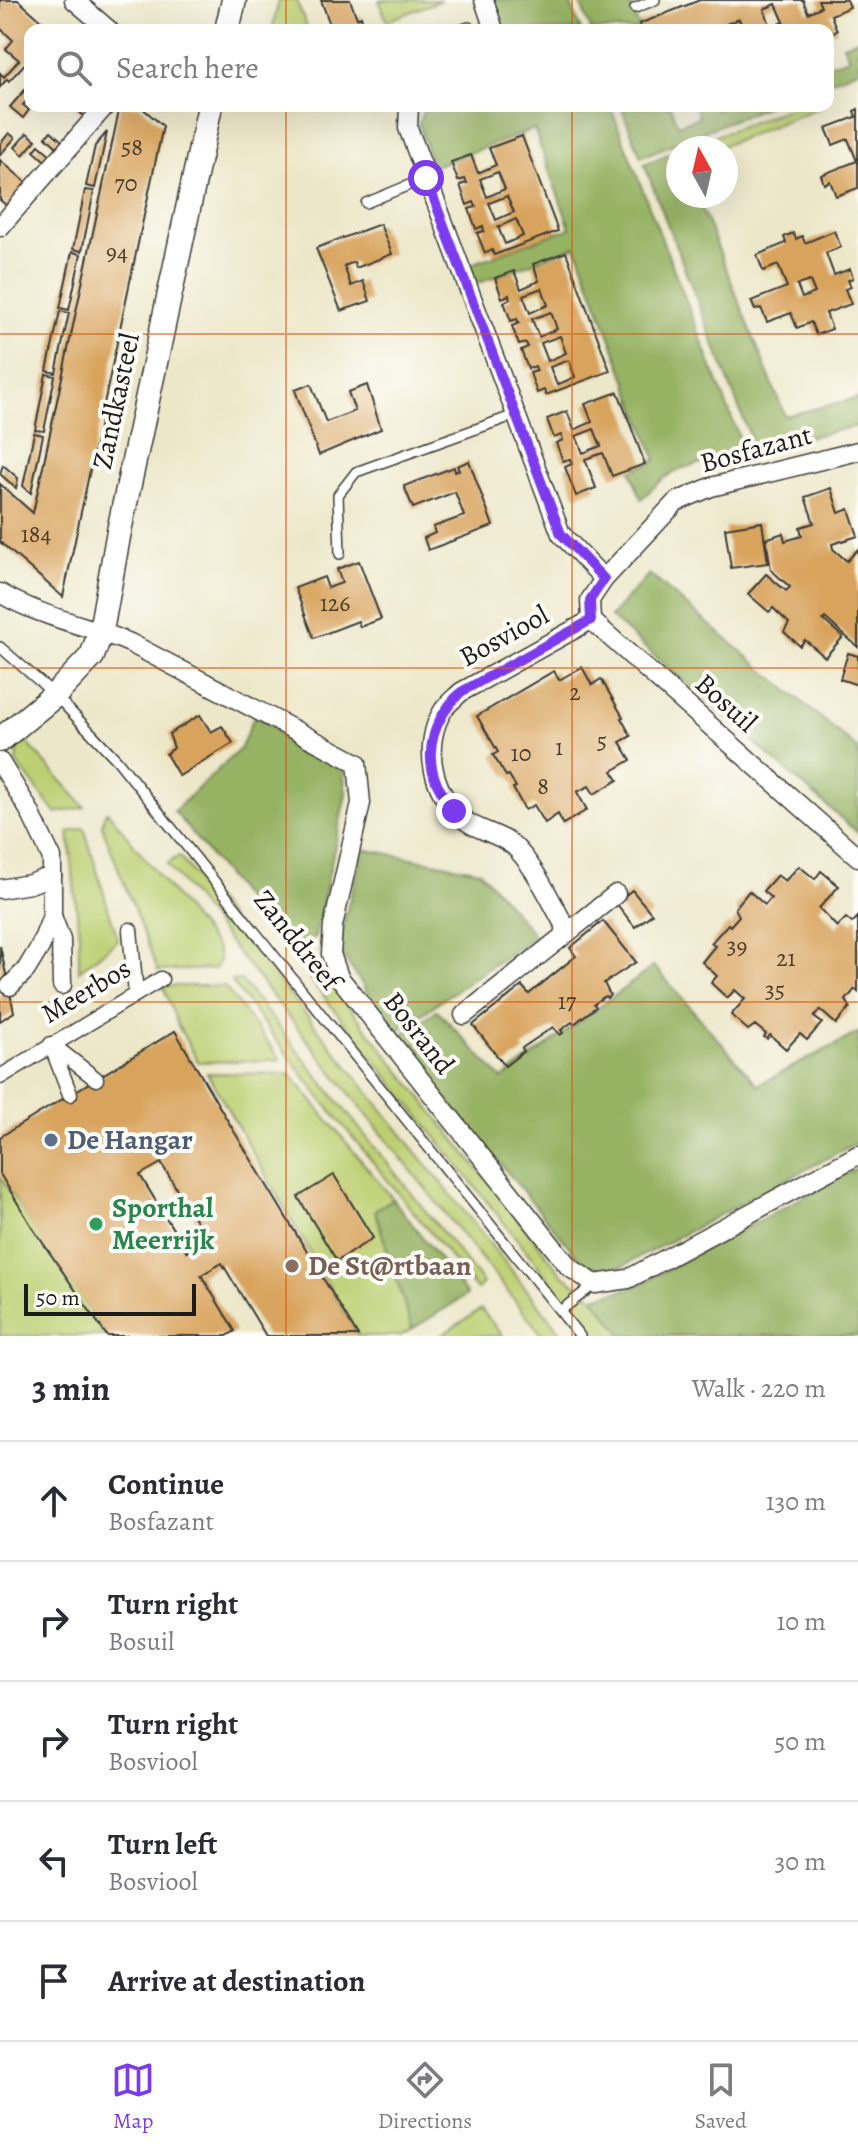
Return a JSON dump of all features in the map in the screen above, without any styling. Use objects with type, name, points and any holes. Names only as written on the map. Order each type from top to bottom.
[{"type":"street","points":[[74,0],[93,8]]},
{"type":"street","points":[[228,24],[234,0]]},
{"type":"street","points":[[484,0],[492,24]]},
{"type":"street","points":[[0,227],[100,112]]},
{"type":"street","name":"Zandkasteel","points":[[0,740],[55,695],[92,656],[101,631],[119,531],[209,112]]},
{"type":"street","points":[[409,112],[408,128],[426,178],[561,534],[604,579],[590,600],[591,620]]},
{"type":"street","name":"Bosfazant","points":[[604,579],[676,502],[711,487],[858,451]]},
{"type":"street","points":[[0,593],[36,610],[101,631]]},
{"type":"street","name":"Bosuil","points":[[591,620],[858,857]]},
{"type":"street","name":"Bosviool","points":[[568,932],[515,846],[469,823],[454,811],[437,783],[431,761],[433,739],[444,708],[461,692],[591,620]]},
{"type":"street","name":"Bosrand","points":[[101,631],[130,643],[357,763],[361,803],[333,926],[331,954],[339,977],[569,1267],[595,1284]]},
{"type":"street","name":"Meerbos","points":[[0,762],[29,810],[52,858],[52,916],[40,947],[26,970],[10,986]]},
{"type":"street","points":[[0,889],[30,884],[52,876]]},
{"type":"street","points":[[464,1015],[616,894]]},
{"type":"street","points":[[52,916],[61,940],[62,985]]},
{"type":"street","points":[[130,930],[136,994]]},
{"type":"street","name":"Meerbos","points":[[0,1077],[161,979]]},
{"type":"street","points":[[51,1044],[96,1079]]},
{"type":"street","points":[[51,1044],[70,1094]]},
{"type":"street","points":[[595,1284],[628,1279],[858,1155]]},
{"type":"lane","points":[[635,8],[655,0]]},
{"type":"lane","points":[[366,203],[426,178]]},
{"type":"lane","points":[[340,554],[338,495],[356,472],[515,415]]},
{"type":"lane","name":"Zanddreef","points":[[0,647],[55,695],[117,760],[580,1336]]},
{"type":"lane","points":[[560,1311],[595,1284]]},
{"type":"green space","points":[[279,0],[296,0],[306,24],[273,24]]},
{"type":"green space","points":[[379,0],[441,0],[387,21]]},
{"type":"green space","points":[[492,0],[569,0],[579,24],[502,24]]},
{"type":"green space","points":[[579,0],[628,0],[638,24],[589,24]]},
{"type":"green space","points":[[858,39],[858,70],[834,80],[834,63],[849,58],[843,45]]},
{"type":"green space","points":[[423,112],[612,112],[745,452],[683,468],[664,478],[641,499],[631,471],[656,460],[576,246],[476,284],[468,265],[570,228],[534,129],[432,167],[419,124]]},
{"type":"green space","points":[[623,112],[673,112],[678,125],[699,117],[697,112],[752,112],[693,136],[666,136],[666,147],[641,157]]},
{"type":"green space","points":[[778,112],[808,112],[738,140],[738,136],[715,136]]},
{"type":"green space","points":[[666,155],[666,208],[702,208],[785,416],[858,398],[858,426],[755,449],[644,164]]},
{"type":"green space","points":[[649,574],[858,749],[858,833],[610,617]]},
{"type":"green space","points":[[254,716],[332,757],[343,767],[346,794],[315,937],[305,946],[282,945],[174,811],[241,748]]},
{"type":"green space","points":[[23,738],[85,807],[56,813],[16,762],[18,746]]},
{"type":"green space","points":[[108,812],[218,950],[219,961],[215,969],[158,971],[102,826]]},
{"type":"green space","points":[[84,828],[118,940],[79,971],[79,934],[69,832]]},
{"type":"green space","points":[[363,849],[480,871],[535,936],[394,1033],[340,951],[343,925]]},
{"type":"green space","points":[[179,856],[564,1336],[543,1336],[167,864]]},
{"type":"green space","points":[[654,966],[758,1085],[858,1033],[858,1142],[623,1266],[600,1269],[581,1261],[396,1038],[437,1010],[502,1079]]},
{"type":"green space","points":[[314,969],[330,983],[562,1274],[593,1297],[624,1336],[594,1336],[306,974]]},
{"type":"green space","points":[[241,980],[483,1283],[477,1290],[323,1101],[231,981]]},
{"type":"green space","points":[[163,986],[224,986],[281,1060],[198,1062],[178,1026]]},
{"type":"green space","points":[[207,1073],[290,1074],[393,1199],[375,1211],[412,1329],[400,1336],[358,1336]]},
{"type":"green space","points":[[858,1168],[858,1336],[624,1336],[593,1297],[632,1288]]},
{"type":"green space","points":[[0,1177],[107,1336],[0,1336]]},
{"type":"green space","points":[[393,1199],[467,1295],[412,1329],[375,1210]]},
{"type":"green space","points":[[481,1309],[503,1336],[440,1336]]},
{"type":"building","points":[[0,0],[18,0],[45,24],[24,24],[24,65],[0,87],[0,73],[4,77],[19,60],[6,49],[13,40],[0,28]]},
{"type":"building","points":[[321,0],[350,0],[357,18],[361,16],[363,23],[361,24],[330,24]]},
{"type":"building","points":[[700,0],[803,0],[808,13],[821,7],[818,0],[847,0],[850,7],[831,15],[837,31],[834,32],[834,24],[779,24],[784,22],[776,4],[764,9],[770,24],[741,24],[739,19],[726,24],[639,24]]},
{"type":"building","points":[[24,91],[24,112],[28,112],[23,118],[10,107]]},
{"type":"building","points":[[858,109],[858,188],[836,196],[830,181],[824,184],[821,175],[857,161],[848,139],[833,145],[826,128],[856,117],[854,111]]},
{"type":"building","points":[[119,112],[147,112],[163,126],[63,597],[0,542],[0,484],[33,513]]},
{"type":"building","points":[[51,131],[62,141],[57,147],[46,137]]},
{"type":"building","points":[[107,132],[95,188],[86,186],[95,146]]},
{"type":"building","points":[[9,133],[15,138],[0,155],[0,144]]},
{"type":"building","points":[[27,133],[36,140],[23,155],[15,147]]},
{"type":"building","points":[[522,136],[558,231],[494,255],[492,250],[485,253],[477,233],[484,231],[483,226],[476,229],[469,209],[476,207],[474,202],[467,205],[460,185],[467,183],[465,179],[458,181],[451,162],[471,155],[478,173],[496,165],[489,148]],"holes":[[[498,172],[505,189],[487,197],[480,179]],[[507,196],[514,212],[496,220],[489,203]],[[516,219],[523,236],[505,244],[498,227]]]},
{"type":"building","points":[[39,145],[51,155],[45,161],[34,151]]},
{"type":"building","points":[[0,160],[27,183],[7,206],[0,200]]},
{"type":"building","points":[[85,190],[94,191],[82,251],[73,249]]},
{"type":"building","points":[[380,224],[392,254],[356,268],[354,262],[344,266],[351,286],[363,281],[370,301],[341,311],[316,248]]},
{"type":"building","points":[[834,231],[841,247],[826,253],[834,275],[850,269],[853,278],[848,280],[851,287],[845,289],[851,304],[826,313],[832,329],[816,335],[811,322],[797,328],[791,313],[767,322],[761,308],[755,310],[751,301],[787,287],[778,265],[763,271],[757,255],[786,243],[784,237],[793,233],[796,239],[802,236],[805,243]],"holes":[[[810,281],[815,293],[802,298],[797,285]]]},
{"type":"building","points":[[72,252],[81,254],[69,310],[60,308]]},
{"type":"building","points":[[566,252],[610,371],[546,395],[544,390],[537,393],[530,373],[537,371],[535,366],[528,369],[521,350],[528,347],[526,343],[519,345],[512,326],[519,323],[517,319],[511,321],[504,302],[510,299],[509,295],[502,298],[495,278],[514,271],[521,289],[539,281],[533,264]],"holes":[[[542,288],[548,305],[530,313],[523,295]],[[551,312],[557,329],[539,337],[532,319]],[[560,336],[566,353],[548,361],[541,343]],[[569,360],[575,377],[557,385],[550,367]]]},
{"type":"building","points":[[60,311],[69,313],[56,373],[47,371]]},
{"type":"building","points":[[46,374],[55,376],[44,431],[35,430]]},
{"type":"building","points":[[311,384],[326,422],[355,411],[348,392],[367,385],[381,429],[319,455],[295,390]]},
{"type":"building","points":[[618,392],[645,464],[612,476],[603,453],[585,459],[596,488],[576,496],[565,467],[572,464],[570,459],[563,461],[556,443],[563,440],[561,435],[554,438],[547,419],[567,411],[574,430],[592,422],[585,404]],"holes":[[[594,429],[601,446],[583,453],[576,436]]]},
{"type":"building","points":[[34,433],[43,435],[31,493],[23,486]]},
{"type":"building","points":[[469,461],[493,526],[428,550],[424,538],[435,533],[433,527],[464,516],[455,492],[413,508],[404,486],[454,467],[455,472],[459,470],[457,466]]},
{"type":"building","points":[[3,465],[18,478],[16,488],[0,474]]},
{"type":"building","points":[[831,488],[839,513],[849,509],[858,536],[832,544],[833,549],[847,561],[858,549],[858,647],[825,618],[823,620],[843,637],[825,657],[805,640],[800,646],[784,632],[789,623],[773,608],[769,612],[748,594],[766,574],[786,591],[790,587],[771,570],[766,539],[783,533],[785,541],[802,536],[800,527],[814,523],[805,497]]},
{"type":"building","points":[[762,522],[768,563],[731,568],[725,528]]},
{"type":"building","points":[[359,561],[381,619],[360,627],[358,621],[314,638],[295,588],[324,577],[328,588],[342,583],[337,569]]},
{"type":"building","points":[[848,653],[858,656],[858,685],[840,679]]},
{"type":"building","points":[[582,667],[592,685],[601,679],[623,717],[631,736],[620,742],[631,760],[612,771],[618,780],[594,794],[589,786],[577,792],[587,810],[563,824],[558,814],[545,823],[534,805],[525,810],[513,788],[516,787],[493,755],[498,752],[477,716],[554,671],[559,680]]},
{"type":"building","points":[[200,715],[211,732],[222,726],[233,743],[179,776],[166,754],[174,748],[169,734]]},
{"type":"building","points":[[799,866],[815,879],[821,871],[839,886],[819,908],[837,927],[846,918],[852,923],[858,917],[858,992],[855,989],[846,1000],[850,1007],[836,1024],[820,1010],[814,1017],[822,1023],[807,1040],[800,1034],[786,1049],[770,1035],[767,1039],[764,1037],[766,1034],[755,1025],[748,1030],[731,1015],[745,999],[735,990],[727,998],[711,983],[717,976],[702,962],[715,946],[711,943],[739,916],[735,908],[749,891],[765,905],[771,898],[763,891],[777,875],[785,881]]},
{"type":"building","points":[[632,890],[652,914],[635,927],[616,903]]},
{"type":"building","points":[[603,921],[636,962],[604,983],[610,995],[594,1004],[596,1007],[561,1030],[563,1033],[560,1035],[553,1027],[522,1048],[524,1051],[505,1066],[473,1025],[522,986],[529,994],[576,956],[570,948]]},
{"type":"building","points":[[0,946],[14,1012],[0,1021]]},
{"type":"building","points":[[175,1031],[358,1336],[266,1336],[222,1263],[201,1275],[235,1331],[227,1336],[107,1336],[34,1230],[0,1174],[0,1137]],"holes":[[[161,1163],[207,1239],[187,1252],[140,1175]]]},
{"type":"building","points":[[334,1175],[373,1238],[337,1261],[298,1197]]},
{"type":"place","name":"De Hangar","points":[[51,1140]]},
{"type":"place","name":"Sporthal Meerrijk","points":[[96,1224]]},
{"type":"place","name":"De St@rtbaan","points":[[292,1266]]},
{"type":"route","points":[[426,178],[561,534],[604,579],[590,600],[591,620],[461,692],[444,708],[433,739],[431,761],[437,783],[454,811]]}]
